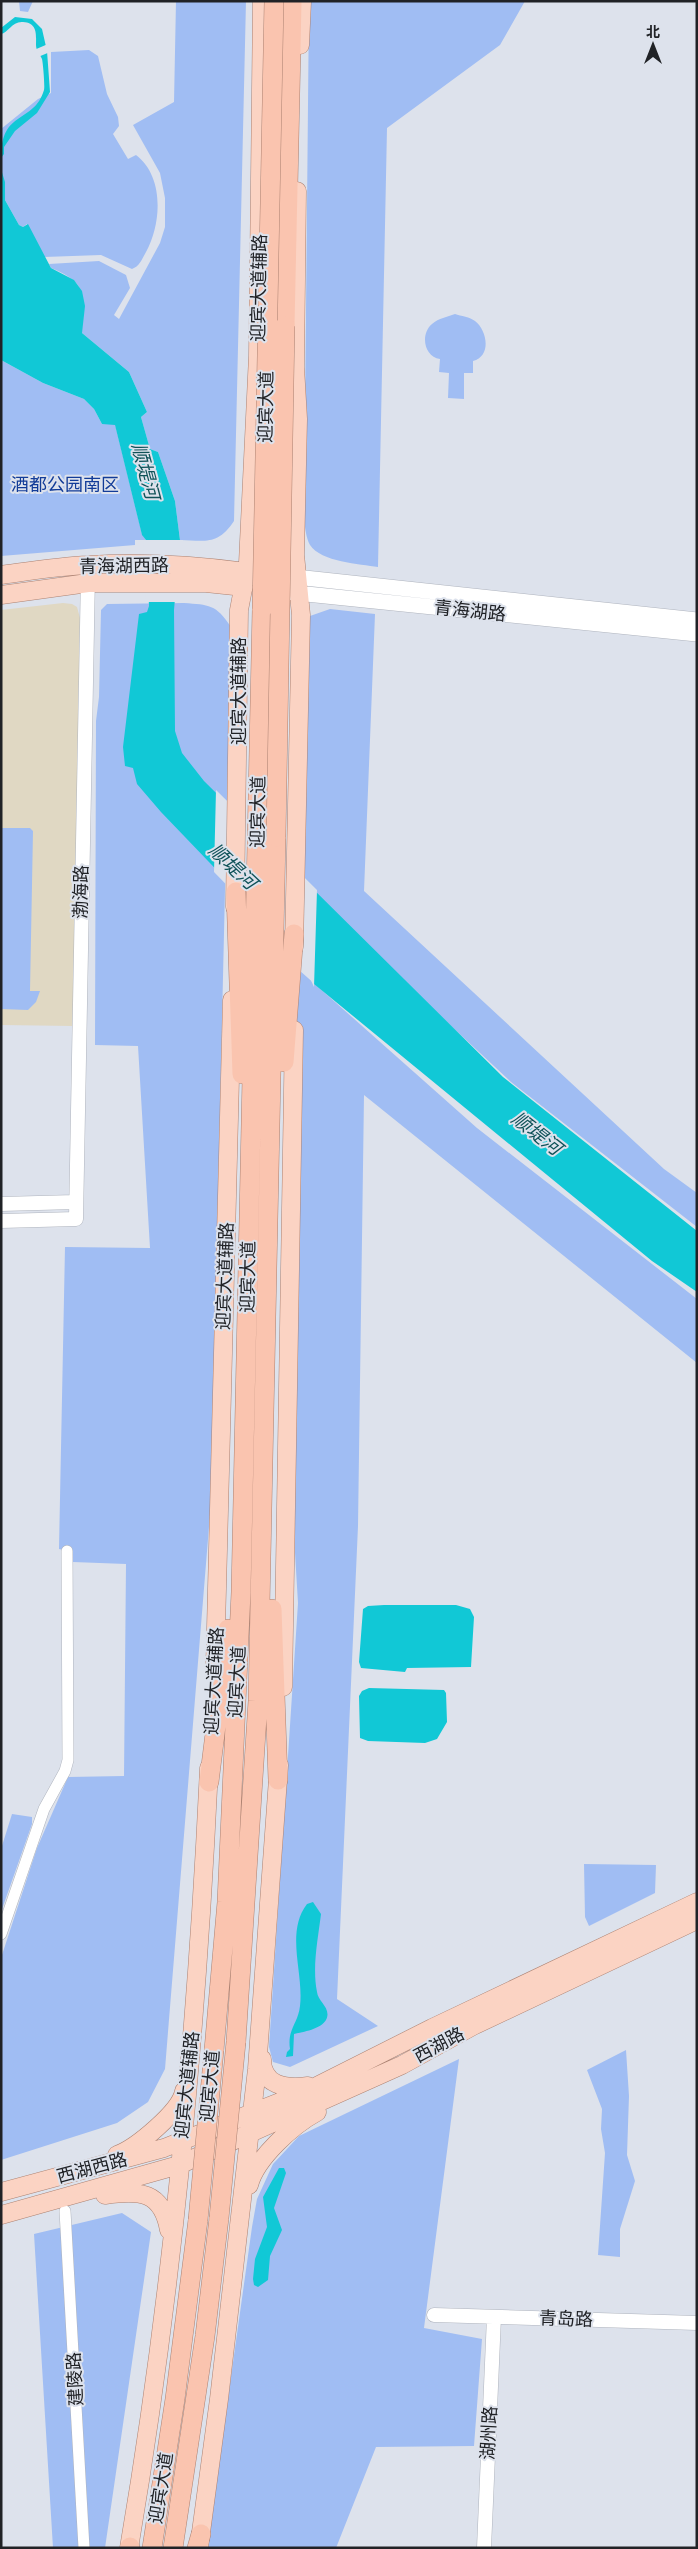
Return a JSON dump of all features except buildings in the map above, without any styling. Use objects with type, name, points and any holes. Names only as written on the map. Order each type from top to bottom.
[{"type":"highway","points":[[269,1],[274,38]]},
{"type":"highway","name":"迎宾大道","points":[[152,2548],[175,2399],[198,2220],[227,1902],[234,1766],[241,1592],[247,1345],[274,1]]},
{"type":"highway","name":"迎宾大道","points":[[173,2548],[205,2336],[220,2218],[236,2042],[258,1701],[292,1]]},
{"type":"highway","points":[[236,901],[243,1110],[240,1261],[247,1345]]},
{"type":"highway","points":[[268,1210],[280,1133],[294,934]]},
{"type":"highway","points":[[209,1782],[230,1615],[238,1411],[246,1369]]},
{"type":"highway","points":[[265,1402],[273,1442],[271,1552],[278,1780]]},
{"type":"main road","name":"迎宾大道辅路","points":[[130,2547],[167,2291],[193,2034],[217,1647],[230,1051],[236,901],[239,610],[245,580],[258,356],[262,1]]},
{"type":"main road","name":"迎宾大道辅路","points":[[294,934],[302,615],[295,555],[298,419],[295,368],[302,1]]},
{"type":"main road","name":"青海湖西路","points":[[1,575],[88,565],[126,564],[196,575],[245,580]]},
{"type":"main road","name":"青海湖西路","points":[[1,595],[88,583],[126,583],[196,575]]},
{"type":"main road","name":"青海湖路","points":[[245,580],[697,620]]},
{"type":"main road","name":"青海湖路","points":[[297,585],[697,634]]},
{"type":"main road","points":[[199,2543],[253,2113],[262,2013],[283,1708],[292,974]]},
{"type":"main road","name":"西湖路","points":[[182,2142],[305,2092],[403,2042],[697,1902]]},
{"type":"main road","name":"西湖路","points":[[179,2165],[402,2065],[473,2026],[697,1920]]},
{"type":"main road","points":[[262,2013],[262,2065],[265,2074],[273,2083],[292,2088],[312,2086],[403,2042]]},
{"type":"main road","points":[[6,2191],[120,2154],[159,2125],[175,2108],[183,2095],[193,2034]]},
{"type":"main road","points":[[240,2222],[251,2180],[257,2167],[281,2139],[306,2118],[402,2065]]},
{"type":"main road","name":"西湖西路","points":[[6,2191],[182,2142]]},
{"type":"main road","name":"西湖西路","points":[[1,2216],[179,2165]]},
{"type":"main road","points":[[1,2216],[65,2206],[126,2192],[142,2193],[152,2198],[166,2214],[172,2241]]},
{"type":"street","name":"渤海路","points":[[1,1221],[76,1219],[88,565]]},
{"type":"street","points":[[1,1204],[75,1202]]},
{"type":"street","points":[[1,1934],[44,1809],[65,1770],[68,1760],[67,1551]]},
{"type":"street","name":"建陵路","points":[[65,2206],[84,2548]]},
{"type":"street","name":"青岛路","points":[[434,2315],[697,2323]]},
{"type":"street","name":"湖州路","points":[[484,2548],[494,2317]]},
{"type":"shaded area","points":[[63,603],[72,604],[77,607],[80,618],[73,1026],[1,1025],[1,610]]},
{"type":"green space","points":[[19,1],[33,1],[28,12],[20,11]]},
{"type":"green space","points":[[176,1],[246,1],[234,521],[217,538],[204,541],[180,540],[175,501],[158,452],[150,449],[141,417],[147,412],[129,372],[82,333],[82,301],[78,286],[64,274],[51,268],[49,264],[99,261],[126,275],[130,288],[114,315],[119,319],[160,243],[165,227],[165,198],[160,173],[133,125],[174,102]]},
{"type":"green space","points":[[309,1],[525,1],[500,45],[387,128],[378,567],[332,559],[315,551],[310,545],[307,536],[304,518]]},
{"type":"green space","points":[[89,50],[98,56],[107,94],[118,117],[119,126],[113,134],[128,159],[136,155],[145,164],[152,175],[156,187],[157,214],[155,228],[142,260],[132,269],[101,255],[44,257],[27,224],[23,227],[19,225],[4,198],[1,170],[1,129],[38,99],[51,93],[51,52]]},
{"type":"green space","points":[[455,314],[475,321],[482,330],[486,342],[483,354],[473,361],[473,373],[464,373],[464,399],[448,398],[449,373],[439,372],[440,359],[430,354],[427,350],[425,339],[428,328],[432,324]]},
{"type":"green space","name":"酒都公园南区","points":[[1,360],[43,383],[84,399],[94,409],[102,424],[115,424],[142,534],[146,540],[135,540],[135,545],[1,556]]},
{"type":"green space","points":[[184,603],[211,607],[226,619],[231,627],[211,1502],[165,2069],[148,2102],[117,2123],[1,2160],[1,1958],[37,1848],[68,1777],[124,1776],[126,1564],[73,1562],[72,1552],[59,1549],[65,1247],[150,1248],[138,1046],[95,1045],[96,721],[99,697],[101,610],[107,604]]},
{"type":"green space","points":[[330,609],[375,614],[364,891],[664,1169],[697,1193],[697,1227],[511,1082],[295,880],[301,630],[310,616]]},
{"type":"green space","points":[[1,828],[30,828],[33,831],[30,991],[40,991],[36,1002],[28,1010],[1,1009]]},
{"type":"green space","points":[[299,970],[477,1128],[697,1299],[697,1363],[364,1095],[358,1526],[337,1999],[378,2026],[290,2067],[273,2062],[269,2047],[298,1603],[286,1402],[286,1235]]},
{"type":"green space","points":[[12,1814],[32,1817],[32,1824],[1,1912],[1,1849]]},
{"type":"green space","points":[[584,1864],[656,1865],[655,1893],[589,1926],[585,1917]]},
{"type":"green space","points":[[626,2050],[629,2096],[627,2155],[635,2181],[620,2229],[620,2257],[598,2255],[605,2153],[601,2129],[602,2109],[587,2070]]},
{"type":"green space","points":[[459,2059],[424,2328],[482,2339],[474,2446],[376,2447],[336,2548],[207,2548],[252,2227],[257,2199],[273,2164],[299,2136]]},
{"type":"green space","points":[[122,2213],[151,2232],[105,2548],[53,2548],[34,2234]]},
{"type":"water","points":[[15,17],[32,19],[42,29],[47,51],[50,92],[37,113],[15,131],[4,147],[4,154],[1,158],[2,142],[6,131],[33,108],[44,90],[42,61],[36,45],[34,27],[28,23],[19,22],[1,34],[1,28]]},
{"type":"water","name":"顺堤河","points":[[1,169],[5,182],[5,200],[19,225],[23,227],[28,224],[51,268],[74,280],[82,291],[85,306],[82,333],[129,372],[147,412],[141,417],[150,449],[158,452],[175,501],[180,540],[174,610],[175,731],[182,753],[204,781],[503,1077],[697,1231],[697,1292],[652,1261],[314,984],[305,962],[161,812],[137,784],[133,768],[125,766],[123,747],[139,614],[147,612],[149,606],[146,540],[142,535],[115,425],[102,424],[94,409],[84,399],[43,383],[1,360]]},
{"type":"water","points":[[456,1605],[470,1609],[474,1617],[471,1667],[407,1668],[405,1672],[361,1668],[359,1662],[363,1609],[368,1606]]},
{"type":"water","points":[[369,1688],[444,1690],[446,1693],[447,1722],[437,1739],[425,1743],[368,1741],[360,1738],[359,1696],[362,1691]]},
{"type":"water","points":[[313,1902],[321,1914],[316,1953],[316,1982],[318,1996],[326,2009],[327,2016],[324,2023],[320,2026],[294,2034],[293,2056],[286,2057],[290,2049],[291,2031],[300,2006],[297,1928],[307,1904]]},
{"type":"water","points":[[279,2168],[284,2168],[286,2173],[274,2208],[282,2230],[270,2256],[268,2280],[258,2287],[254,2285],[253,2279],[255,2259],[267,2227],[263,2197]]},
{"type":"pier","points":[[48,44],[50,52],[38,57],[34,50]]},
{"type":"pier","points":[[143,540],[183,540],[177,602],[146,602]]},
{"type":"pier","points":[[216,790],[317,890],[314,987],[303,963],[214,872]]}]
